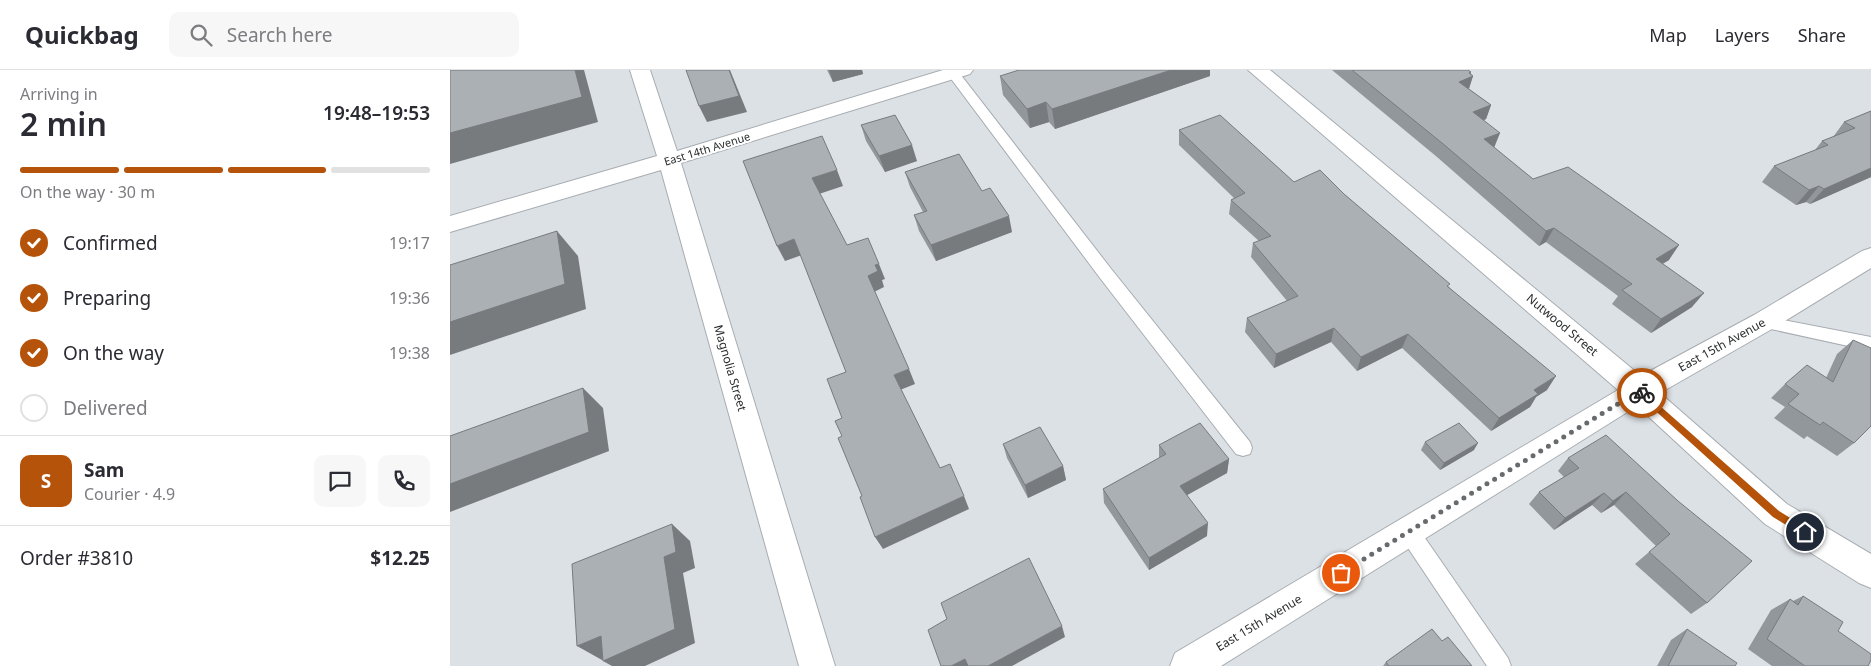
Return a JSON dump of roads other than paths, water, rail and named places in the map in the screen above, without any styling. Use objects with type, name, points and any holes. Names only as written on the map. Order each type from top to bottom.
[{"type":"street","name":"Magnolia Street","points":[[640,70],[669,160],[813,665]]},
{"type":"street","name":"Nutwood Street","points":[[1258,70],[1639,391],[1776,514],[1871,572]]},
{"type":"street","name":"East 14th Avenue","points":[[450,224],[669,160],[959,71]]},
{"type":"street","name":"East 15th Avenue","points":[[1188,666],[1639,391],[1762,322],[1871,257]]},
{"type":"lane","points":[[959,71],[1106,274],[1243,448]]},
{"type":"lane","points":[[1762,322],[1871,344]]},
{"type":"lane","points":[[1409,532],[1500,666]]}]
